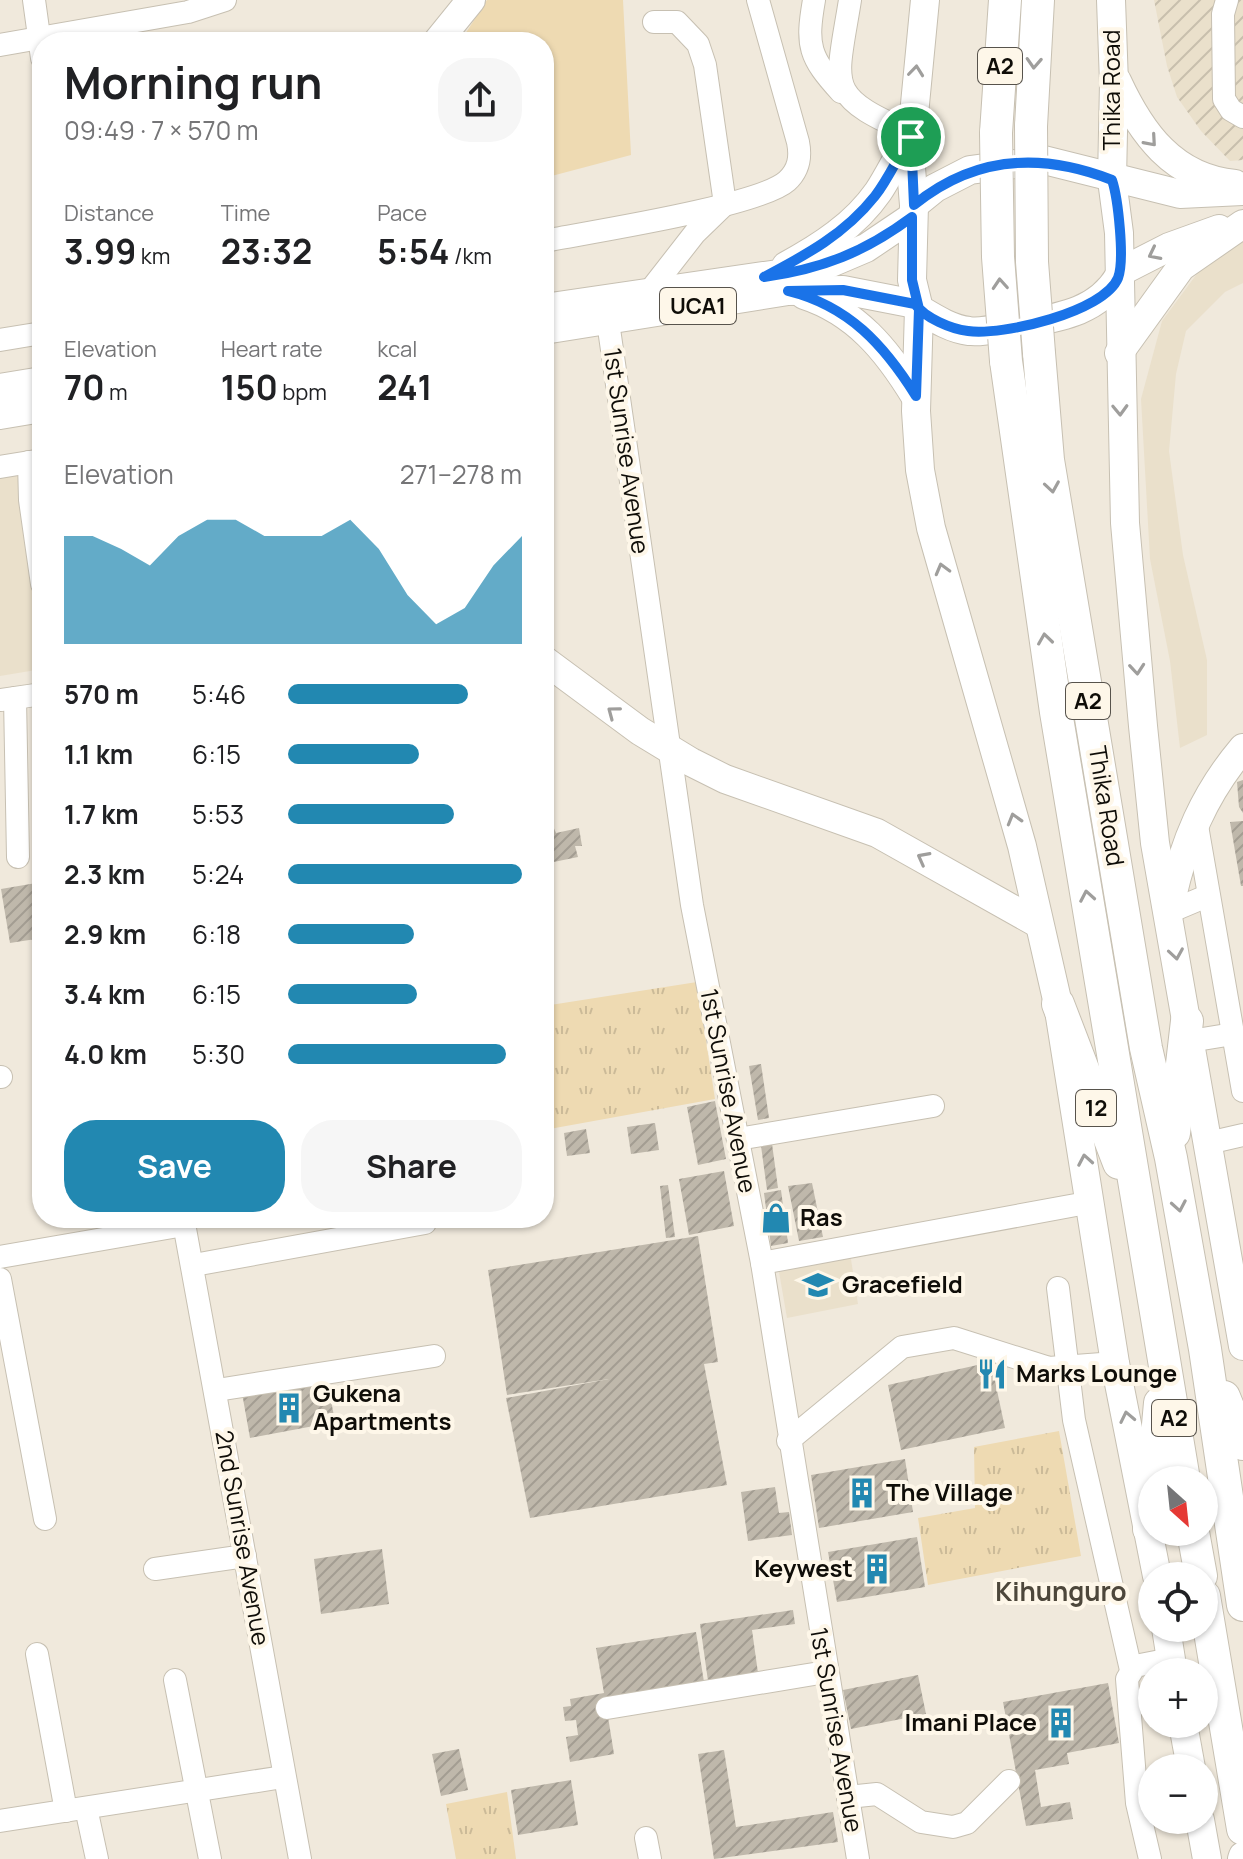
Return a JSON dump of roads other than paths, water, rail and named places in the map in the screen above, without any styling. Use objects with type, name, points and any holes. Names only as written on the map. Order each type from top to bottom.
[{"type":"highway","name":"Thika Road","points":[[1005,0],[996,133],[998,257],[1006,361],[1056,712],[1182,1466]]},
{"type":"highway","name":"Thika Road","points":[[1038,0],[1031,126],[1032,262],[1048,460],[1146,1048],[1171,1158],[1205,1349],[1243,1605]]},
{"type":"highway","name":"12","points":[[1058,1004],[1089,1092],[1139,1211]]},
{"type":"highway","points":[[1171,1158],[1188,1031]]},
{"type":"highway","points":[[1205,1349],[1243,1444]]},
{"type":"highway","points":[[1154,1466],[1164,1355]]},
{"type":"highway","points":[[1212,1642],[1243,1829]]},
{"type":"main road","points":[[445,32],[471,0]]},
{"type":"main road","points":[[925,0],[911,135],[920,470],[931,528],[1022,846],[1058,1004],[1092,1202],[1115,1363],[1138,1475]]},
{"type":"main road","name":"Thika Road","points":[[1111,0],[1114,73],[1112,180]]},
{"type":"main road","points":[[1114,73],[1134,118],[1161,151],[1216,183],[1243,188]]},
{"type":"main road","points":[[776,284],[855,219],[876,195],[911,135]]},
{"type":"main road","points":[[913,211],[935,188],[970,170],[1044,160],[1069,164],[1112,180],[1123,179],[1180,194],[1243,188]]},
{"type":"main road","points":[[917,306],[953,327],[978,332],[1065,316],[1087,308],[1111,290],[1119,274],[1112,180]]},
{"type":"main road","name":"UCA1","points":[[554,329],[608,322],[776,284],[843,259],[913,211]]},
{"type":"main road","points":[[1119,274],[1183,241],[1243,224]]},
{"type":"main road","points":[[1119,353],[1181,267],[1243,224]]},
{"type":"main road","name":"Thika Road","points":[[1119,274],[1125,523],[1155,843],[1243,1346]]},
{"type":"main road","points":[[776,284],[819,300],[867,331],[887,353],[916,396]]},
{"type":"main road","name":"UCA1","points":[[554,306],[649,292],[776,284],[843,290],[917,306]]},
{"type":"main road","points":[[0,388],[32,383]]},
{"type":"main road","points":[[0,417],[32,410]]},
{"type":"main road","points":[[0,417],[32,421]]},
{"type":"main road","points":[[554,667],[669,750],[725,779],[877,833],[1039,924]]},
{"type":"main road","points":[[1169,912],[1185,843],[1195,819],[1220,775],[1243,748]]},
{"type":"main road","points":[[1203,1834],[1207,1859]]},
{"type":"street","points":[[34,0],[39,32]]},
{"type":"street","points":[[106,32],[225,0]]},
{"type":"street","points":[[554,239],[755,197],[780,186],[794,173],[799,161],[798,142],[758,0]]},
{"type":"street","points":[[814,0],[808,35],[818,67],[865,112],[911,135]]},
{"type":"street","points":[[847,98],[837,76],[850,0]]},
{"type":"street","points":[[1227,0],[1223,14],[1224,99],[1231,110],[1243,117]]},
{"type":"street","points":[[654,22],[677,22],[698,44],[705,65],[725,204]]},
{"type":"street","points":[[0,45],[32,47]]},
{"type":"street","points":[[649,292],[695,233],[725,204]]},
{"type":"street","name":"1st Sunrise Avenue","points":[[608,322],[692,905],[762,1263],[788,1441],[858,1859]]},
{"type":"street","points":[[0,340],[32,335]]},
{"type":"street","points":[[0,467],[32,462]]},
{"type":"street","points":[[32,487],[32,514]]},
{"type":"street","points":[[18,857],[7,699],[32,695]]},
{"type":"street","points":[[1195,819],[1243,1091]]},
{"type":"street","points":[[1169,912],[1207,896]]},
{"type":"street","points":[[1188,1031],[1233,1034]]},
{"type":"street","points":[[738,1139],[933,1106]]},
{"type":"street","points":[[1208,1143],[1243,1135]]},
{"type":"street","points":[[762,1263],[1092,1202]]},
{"type":"street","name":"2nd Sunrise Avenue","points":[[185,1228],[300,1859]]},
{"type":"street","points":[[194,1265],[398,1228]]},
{"type":"street","points":[[0,1257],[97,1229]]},
{"type":"street","points":[[0,1279],[45,1519]]},
{"type":"street","points":[[1058,1288],[1074,1420],[1131,1670]]},
{"type":"street","points":[[788,1441],[902,1347],[954,1338],[1049,1368],[1115,1363]]},
{"type":"street","points":[[217,1390],[434,1356]]},
{"type":"street","points":[[155,1569],[245,1556]]},
{"type":"street","points":[[37,1654],[76,1809],[97,1859]]},
{"type":"street","points":[[1138,1666],[1131,1670],[1127,1679],[1137,1803],[1150,1859]]},
{"type":"street","points":[[607,1708],[826,1672]]},
{"type":"street","points":[[175,1680],[210,1859]]},
{"type":"street","points":[[4,1823],[283,1777]]},
{"type":"street","points":[[848,1797],[877,1794],[921,1822],[953,1827],[967,1823],[1009,1781]]},
{"type":"place","name":"Ras","points":[[776,1218]]},
{"type":"place","name":"Gracefield","points":[[818,1285]]},
{"type":"place","name":"Marks Lounge","points":[[992,1374]]},
{"type":"place","name":"Gukena Apartments","points":[[289,1408]]},
{"type":"place","name":"The Village","points":[[862,1493]]},
{"type":"place","name":"Keywest","points":[[877,1569]]},
{"type":"place","name":"Imani Place","points":[[1061,1723]]},
{"type":"district","name":"Kihunguro","points":[[1061,1592]]}]
